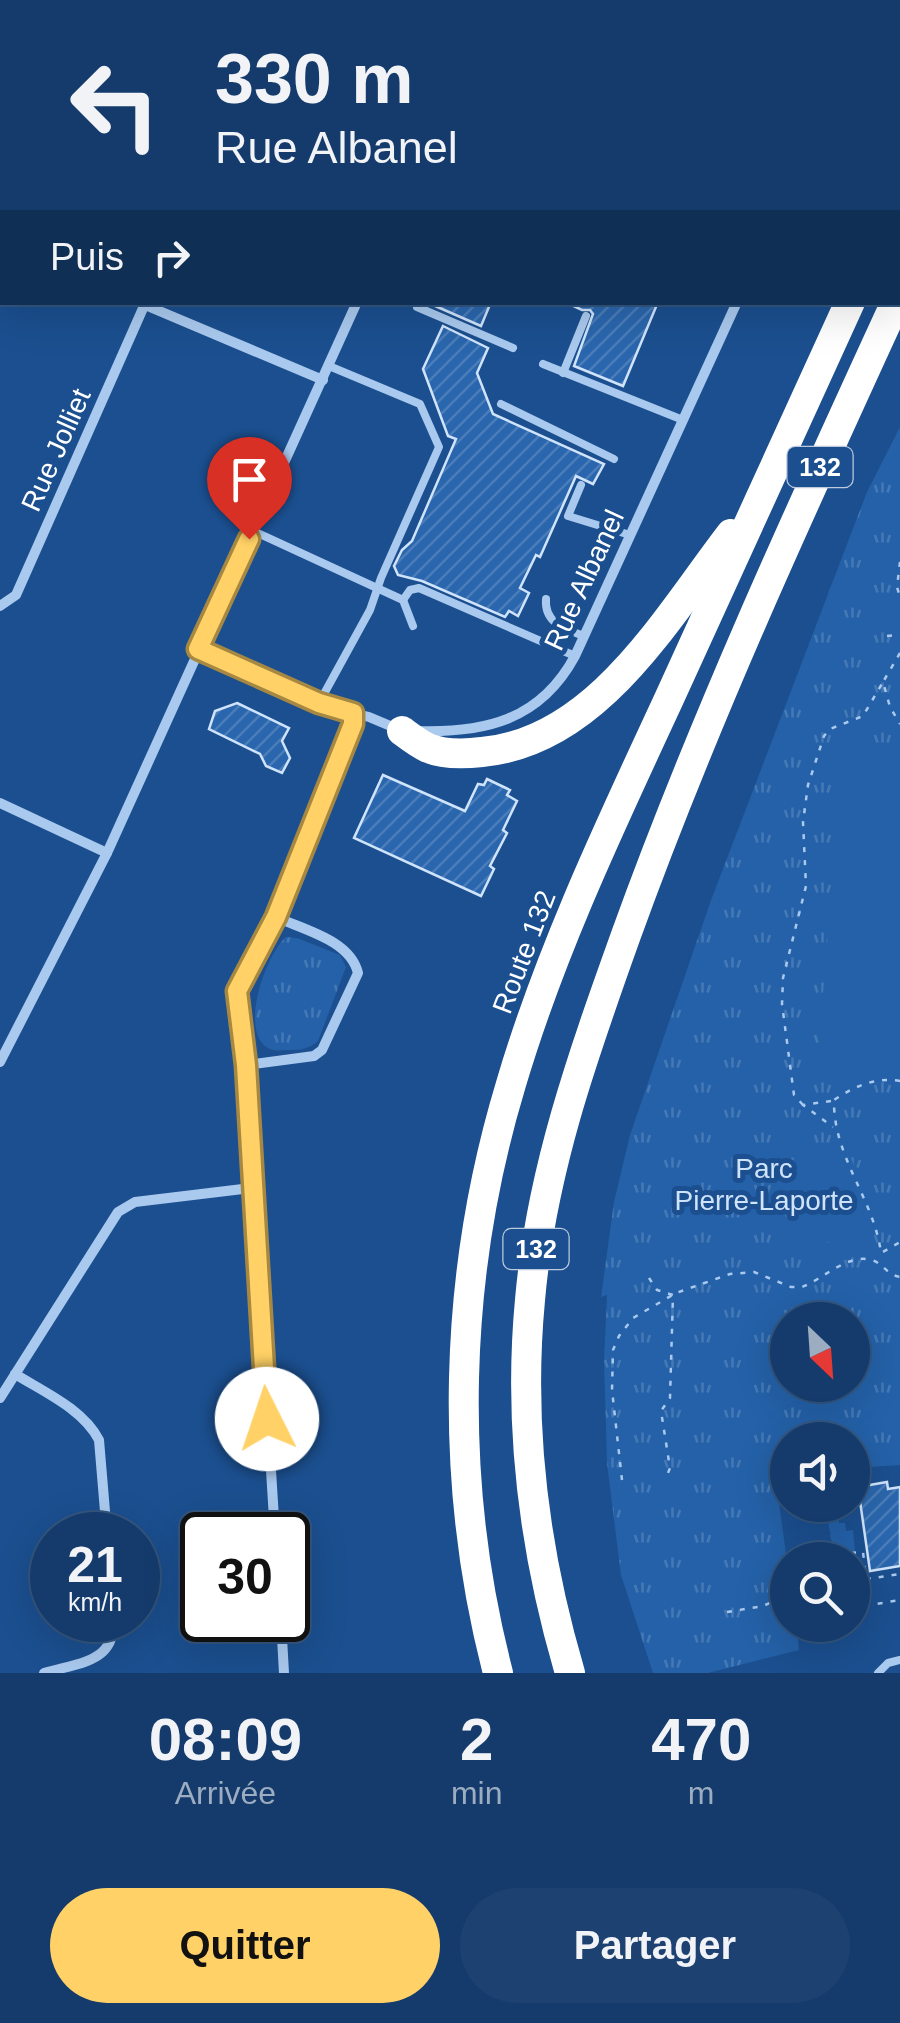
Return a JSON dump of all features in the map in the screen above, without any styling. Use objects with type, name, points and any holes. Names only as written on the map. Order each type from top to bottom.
[{"type":"highway","name":"Route 132","points":[[498,1673],[474,1548],[464,1432],[469,1302],[490,1165],[523,1046],[560,946],[624,796],[849,305]]},
{"type":"highway","name":"132","points":[[570,1673],[542,1558],[527,1439],[529,1308],[549,1176],[588,1042],[683,784],[745,632],[895,305]]},
{"type":"highway","points":[[402,731],[427,748],[468,753],[524,744],[567,722],[638,656],[761,496]]},
{"type":"street","name":"Rue Jolliet","points":[[0,606],[16,596],[141,305]]},
{"type":"street","points":[[143,305],[323,380]]},
{"type":"street","points":[[0,1062],[107,852],[356,305]]},
{"type":"street","name":"Rue Albanel","points":[[198,649],[319,703],[402,731],[458,732],[508,720],[547,693],[575,656],[736,305]]},
{"type":"street","points":[[273,1512],[246,1065],[237,991],[276,917],[353,729],[353,713]]},
{"type":"street","points":[[0,803],[107,852]]},
{"type":"street","points":[[246,1065],[314,1056],[322,1050],[358,973],[355,960],[344,949],[276,917]]},
{"type":"street","points":[[0,1398],[118,1212],[135,1202],[251,1188]]},
{"type":"street","points":[[15,1374],[82,1416],[93,1428],[99,1440],[104,1512]]},
{"type":"street","points":[[44,1673],[98,1657],[111,1642]]},
{"type":"street","points":[[282,1642],[284,1673]]},
{"type":"lane","points":[[418,307],[513,348]]},
{"type":"lane","points":[[562,373],[586,316]]},
{"type":"lane","points":[[543,364],[684,420]]},
{"type":"lane","points":[[319,703],[364,622],[439,447],[420,404],[329,366]]},
{"type":"lane","points":[[501,404],[614,459]]},
{"type":"lane","points":[[581,485],[568,516],[630,535]]},
{"type":"lane","points":[[253,531],[403,600],[413,626]]},
{"type":"lane","points":[[403,600],[410,590],[420,588],[575,656]]},
{"type":"lane","points":[[546,599],[545,608],[557,626],[584,636]]},
{"type":"lane","points":[[878,1673],[888,1662],[900,1660]]},
{"type":"path","points":[[900,562],[900,597]]},
{"type":"path","points":[[887,636],[900,635]]},
{"type":"path","points":[[834,1128],[794,1095],[783,978],[806,886],[804,822],[808,785],[824,736],[830,729],[863,716],[900,653]]},
{"type":"path","points":[[883,682],[900,724]]},
{"type":"path","points":[[803,1105],[834,1100],[877,1080],[900,1081]]},
{"type":"path","points":[[834,1100],[834,1128],[878,1234],[884,1268],[889,1275],[900,1278]]},
{"type":"path","points":[[881,1253],[900,1242]]},
{"type":"path","points":[[622,1480],[613,1406],[613,1350],[634,1318],[695,1284],[746,1272],[802,1287],[857,1261],[868,1259],[884,1268]]},
{"type":"path","points":[[648,1278],[657,1290],[673,1294]]},
{"type":"path","points":[[666,1478],[670,1468],[662,1411],[670,1398],[673,1294]]},
{"type":"path","points":[[870,1578],[900,1574]]},
{"type":"path","points":[[870,1605],[900,1600]]},
{"type":"path","points":[[727,1612],[770,1603]]},
{"type":"green space","name":"Parc Pierre-Laporte","points":[[900,427],[900,1465],[870,1467],[870,1422],[770,1422],[770,1522],[782,1522],[784,1542],[770,1542],[770,1642],[798,1642],[799,1650],[708,1673],[653,1673],[621,1575],[607,1463],[607,1295],[601,1297],[614,1202],[630,1135],[710,903],[867,492]]},
{"type":"green space","points":[[843,751],[900,755],[900,1075],[817,1069]]},
{"type":"green space","points":[[286,937],[340,955],[346,967],[318,1041],[297,1050],[275,1050],[262,1043],[255,1014],[263,977]]},
{"type":"green space","points":[[843,1139],[878,1223],[813,1248],[799,1214],[787,1198],[789,1191],[783,1177],[776,1175],[770,1162],[785,1152],[789,1160],[795,1161]]},
{"type":"green space","points":[[828,1522],[845,1523],[846,1531],[853,1530],[854,1542],[832,1542]]},
{"type":"building","points":[[433,305],[490,305],[481,326]]},
{"type":"building","points":[[571,305],[657,305],[623,386],[574,366],[593,314]]},
{"type":"building","points":[[443,326],[488,348],[477,373],[493,414],[604,464],[593,484],[576,476],[540,557],[536,555],[520,588],[529,593],[518,616],[509,611],[505,617],[422,581],[398,575],[394,566],[412,541],[456,439],[448,436],[423,369]]},
{"type":"building","points":[[237,703],[289,728],[282,741],[290,758],[282,773],[266,766],[260,754],[209,729],[215,711]]},
{"type":"building","points":[[383,775],[465,811],[478,784],[484,785],[487,779],[510,790],[507,795],[517,801],[481,896],[354,838]]},
{"type":"building","points":[[887,1482],[888,1489],[900,1487],[900,1566],[870,1571],[870,1542],[866,1542],[863,1522],[870,1522],[870,1485]]},
{"type":"route","points":[[249,539],[198,649],[319,703],[353,713],[353,729],[310,838],[276,917],[237,991],[246,1065],[267,1419]]}]
